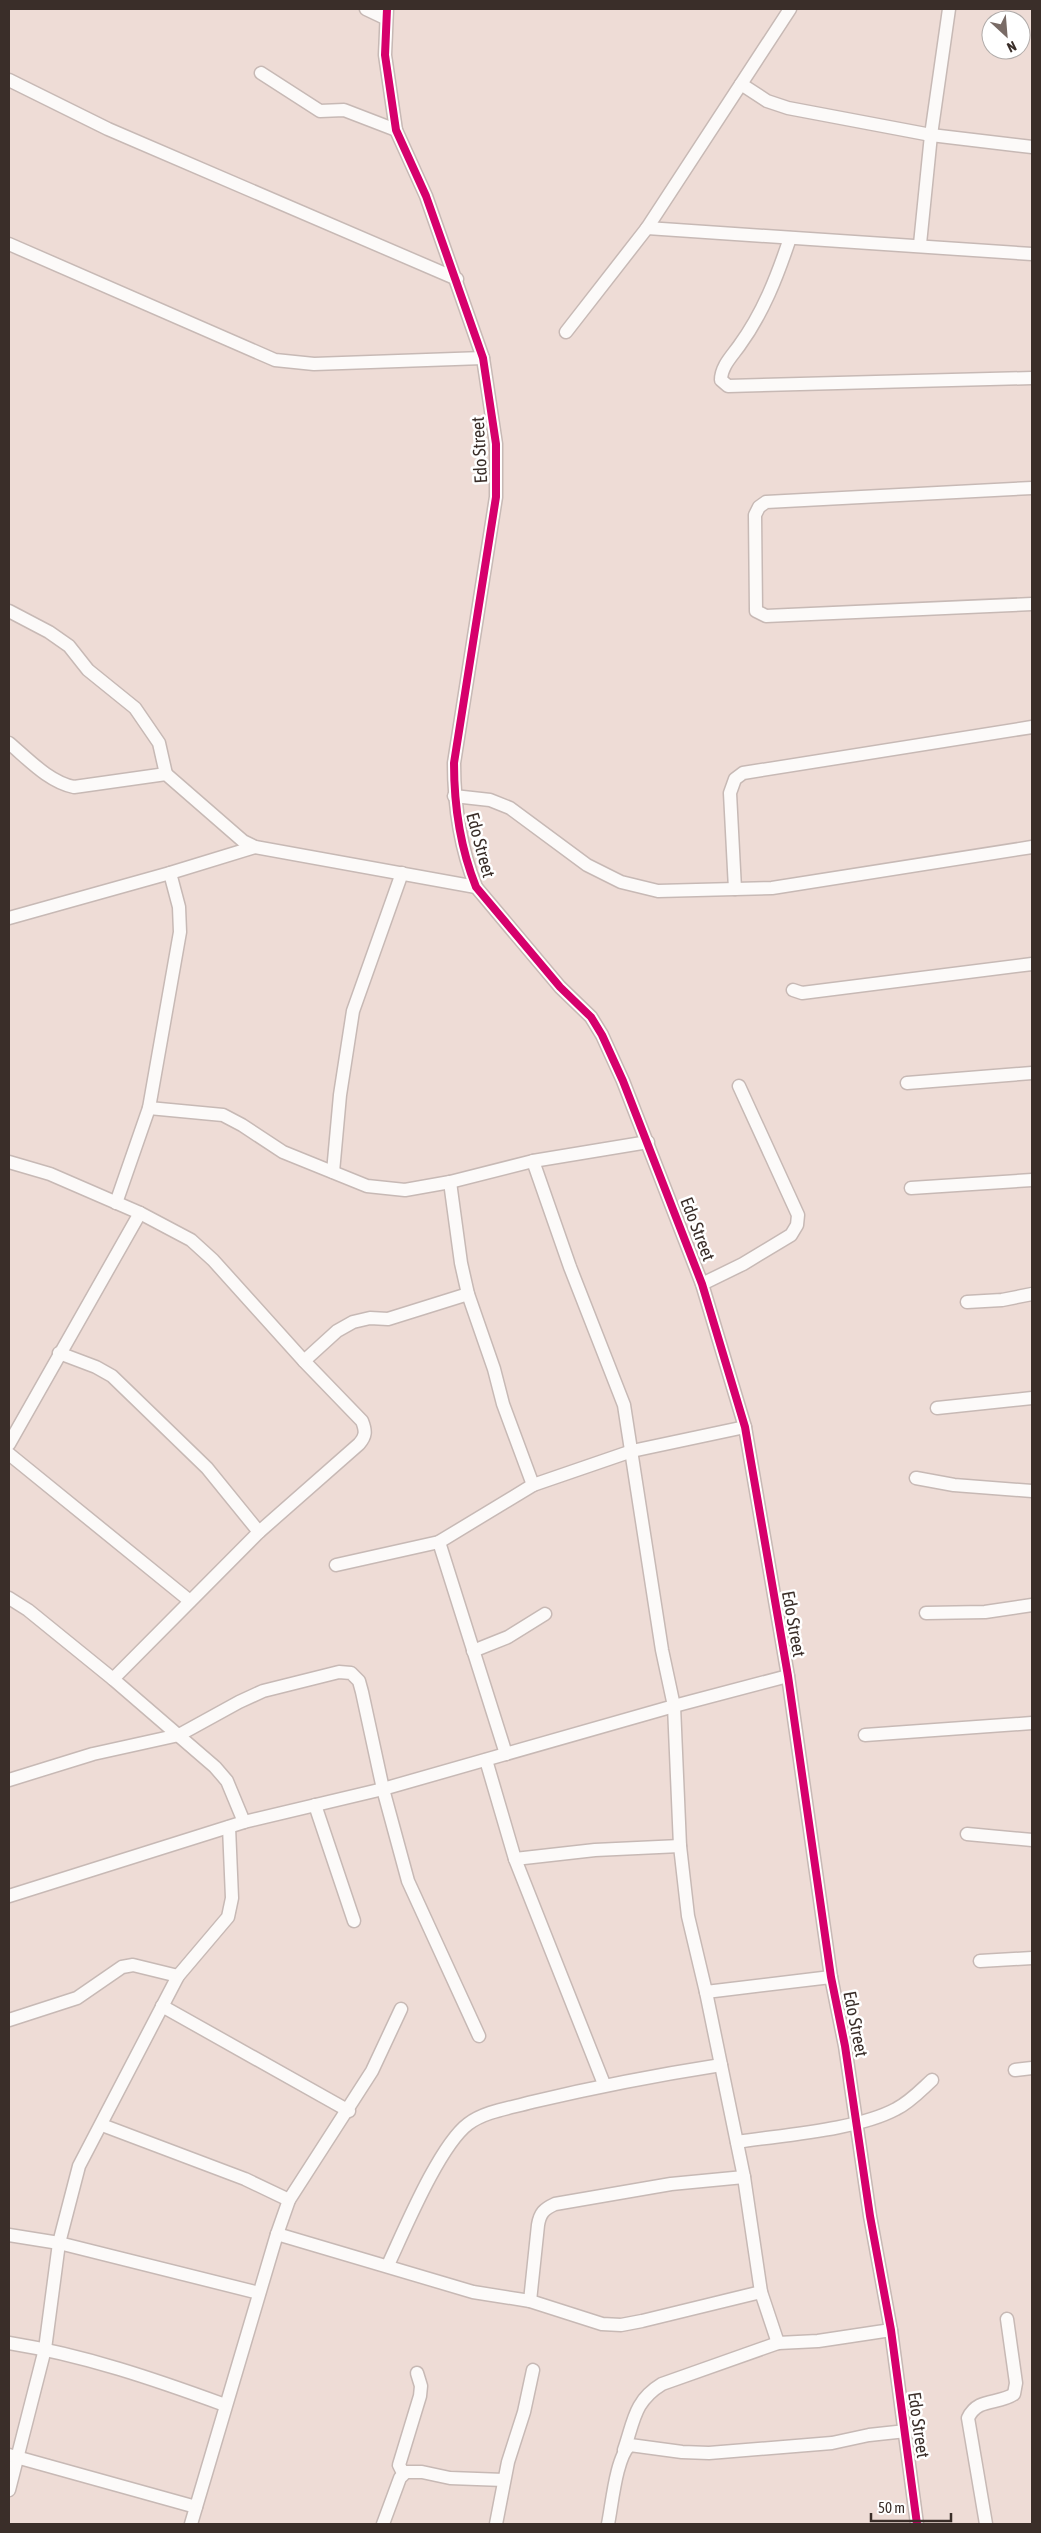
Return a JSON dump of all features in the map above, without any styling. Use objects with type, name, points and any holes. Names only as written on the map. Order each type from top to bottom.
[{"type":"street","points":[[366,9],[386,14]]},
{"type":"street","points":[[566,332],[647,228],[790,9]]},
{"type":"street","points":[[920,244],[931,135],[949,9]]},
{"type":"street","name":"Edo Street","points":[[386,14],[385,55],[396,130],[426,196],[457,279],[483,358],[496,444],[496,497],[458,723],[454,763],[454,796],[465,853],[476,888],[554,980],[597,1025],[623,1080],[702,1284],[745,1427],[788,1676],[831,1977],[845,2046],[870,2216],[891,2330],[917,2524]]},
{"type":"street","points":[[261,73],[320,112],[344,110],[396,130]]},
{"type":"street","points":[[9,80],[108,129],[457,279]]},
{"type":"street","points":[[741,84],[767,101],[788,108],[931,135],[1032,146]]},
{"type":"street","points":[[647,228],[790,238],[920,244],[1032,254]]},
{"type":"street","points":[[790,238],[774,285],[749,333],[721,371],[721,380],[728,386],[1032,378]]},
{"type":"street","points":[[9,244],[274,360],[314,364],[483,358]]},
{"type":"street","points":[[1032,488],[766,502],[759,507],[755,515],[756,610],[761,615],[1032,604]]},
{"type":"street","points":[[9,611],[49,632],[68,646],[88,670],[134,708],[159,743],[166,774],[243,841],[255,847],[476,888]]},
{"type":"street","points":[[736,889],[730,793],[735,779],[743,773],[1032,727]]},
{"type":"street","points":[[9,743],[39,768],[63,783],[74,787],[166,774]]},
{"type":"street","points":[[454,796],[490,800],[510,808],[586,865],[621,882],[658,892],[772,888],[1032,846]]},
{"type":"street","points":[[9,918],[255,847]]},
{"type":"street","points":[[116,1203],[149,1108],[180,932],[179,907],[170,873]]},
{"type":"street","points":[[333,1172],[340,1095],[353,1011],[402,873]]},
{"type":"street","points":[[793,990],[802,993],[1032,964]]},
{"type":"street","points":[[907,1083],[1032,1073]]},
{"type":"street","points":[[702,1284],[743,1264],[791,1234],[797,1225],[798,1215],[739,1086]]},
{"type":"street","points":[[149,1108],[223,1115],[283,1152],[367,1186],[405,1190],[450,1182],[533,1161],[648,1142]]},
{"type":"street","points":[[533,1161],[570,1267],[624,1405],[662,1650],[674,1706],[680,1846],[688,1916],[706,1992],[744,2177],[761,2292],[778,2343]]},
{"type":"street","points":[[9,1162],[50,1174],[140,1213],[191,1240],[213,1260],[362,1422],[366,1430],[364,1438],[259,1532],[113,1679]]},
{"type":"street","points":[[911,1188],[1032,1180]]},
{"type":"street","points":[[450,1182],[461,1263],[468,1294],[494,1369],[503,1404],[533,1485]]},
{"type":"street","points":[[9,1444],[140,1213]]},
{"type":"street","points":[[304,1361],[337,1331],[352,1322],[370,1318],[388,1319],[468,1294]]},
{"type":"street","points":[[967,1302],[1002,1300],[1032,1294]]},
{"type":"street","points":[[59,1353],[96,1367],[112,1376],[206,1468],[259,1532]]},
{"type":"street","points":[[937,1408],[1032,1398]]},
{"type":"street","points":[[336,1565],[439,1542],[533,1485],[632,1451],[745,1427]]},
{"type":"street","points":[[9,1454],[190,1602]]},
{"type":"street","points":[[916,1478],[954,1485],[1032,1491]]},
{"type":"street","points":[[439,1542],[506,1754]]},
{"type":"street","points":[[9,1598],[28,1610],[179,1735],[227,1781],[244,1822]]},
{"type":"street","points":[[926,1613],[985,1612],[1032,1605]]},
{"type":"street","points":[[473,1651],[508,1637],[544,1614]]},
{"type":"street","points":[[9,1780],[93,1754],[179,1735],[263,1691],[339,1672],[351,1673],[359,1681],[383,1789],[408,1881],[479,2036]]},
{"type":"street","points":[[9,1896],[244,1822],[383,1789],[674,1706],[788,1676]]},
{"type":"street","points":[[866,1734],[1032,1723]]},
{"type":"street","points":[[486,1760],[515,1859],[604,2084]]},
{"type":"street","points":[[315,1805],[354,1922]]},
{"type":"street","points":[[9,2490],[14,2456],[45,2349],[59,2243],[80,2166],[178,1976],[228,1917],[232,1898],[229,1827]]},
{"type":"street","points":[[967,1834],[1032,1840]]},
{"type":"street","points":[[515,1859],[595,1850],[680,1846]]},
{"type":"street","points":[[980,1961],[1032,1958]]},
{"type":"street","points":[[9,2020],[77,1998],[122,1967],[134,1965],[178,1976]]},
{"type":"street","points":[[706,1992],[831,1977]]},
{"type":"street","points":[[162,2006],[349,2111]]},
{"type":"street","points":[[192,2524],[225,2405],[289,2200],[349,2111],[372,2072],[401,2009]]},
{"type":"street","points":[[388,2265],[421,2196],[452,2140],[468,2124],[489,2113],[604,2084],[721,2065]]},
{"type":"street","points":[[1015,2070],[1032,2068]]},
{"type":"street","points":[[737,2142],[856,2124],[896,2110],[914,2097],[932,2080]]},
{"type":"street","points":[[102,2125],[245,2179],[289,2200]]},
{"type":"street","points":[[530,2301],[538,2225],[540,2216],[546,2208],[555,2204],[671,2184],[744,2177]]},
{"type":"street","points":[[277,2234],[388,2265],[473,2292],[530,2301],[602,2324],[621,2325],[761,2292]]},
{"type":"street","points":[[9,2235],[59,2243],[259,2293]]},
{"type":"street","points":[[986,2524],[968,2418],[973,2409],[982,2403],[1007,2398],[1014,2394],[1016,2383],[1007,2319]]},
{"type":"street","points":[[608,2524],[624,2450],[638,2407],[647,2393],[662,2384],[778,2343],[818,2341],[891,2330]]},
{"type":"street","points":[[9,2343],[45,2349],[142,2374],[225,2405]]},
{"type":"street","points":[[496,2524],[504,2480],[524,2412],[533,2370]]},
{"type":"street","points":[[384,2524],[403,2473],[399,2465],[420,2396],[421,2386],[417,2373]]},
{"type":"street","points":[[624,2450],[630,2445],[640,2445],[682,2452],[709,2453],[832,2443],[869,2435],[906,2431]]},
{"type":"street","points":[[14,2456],[196,2507]]},
{"type":"street","points":[[403,2473],[411,2471],[450,2478],[504,2480]]},
{"type":"cycle path","points":[[387,9],[385,55],[396,130],[426,196],[483,358],[496,444],[496,497],[454,763],[455,794],[462,841],[476,887],[560,987],[591,1017],[602,1035],[623,1081],[702,1284],[745,1427],[788,1676],[831,1977],[845,2046],[870,2216],[891,2330],[917,2524]]}]
